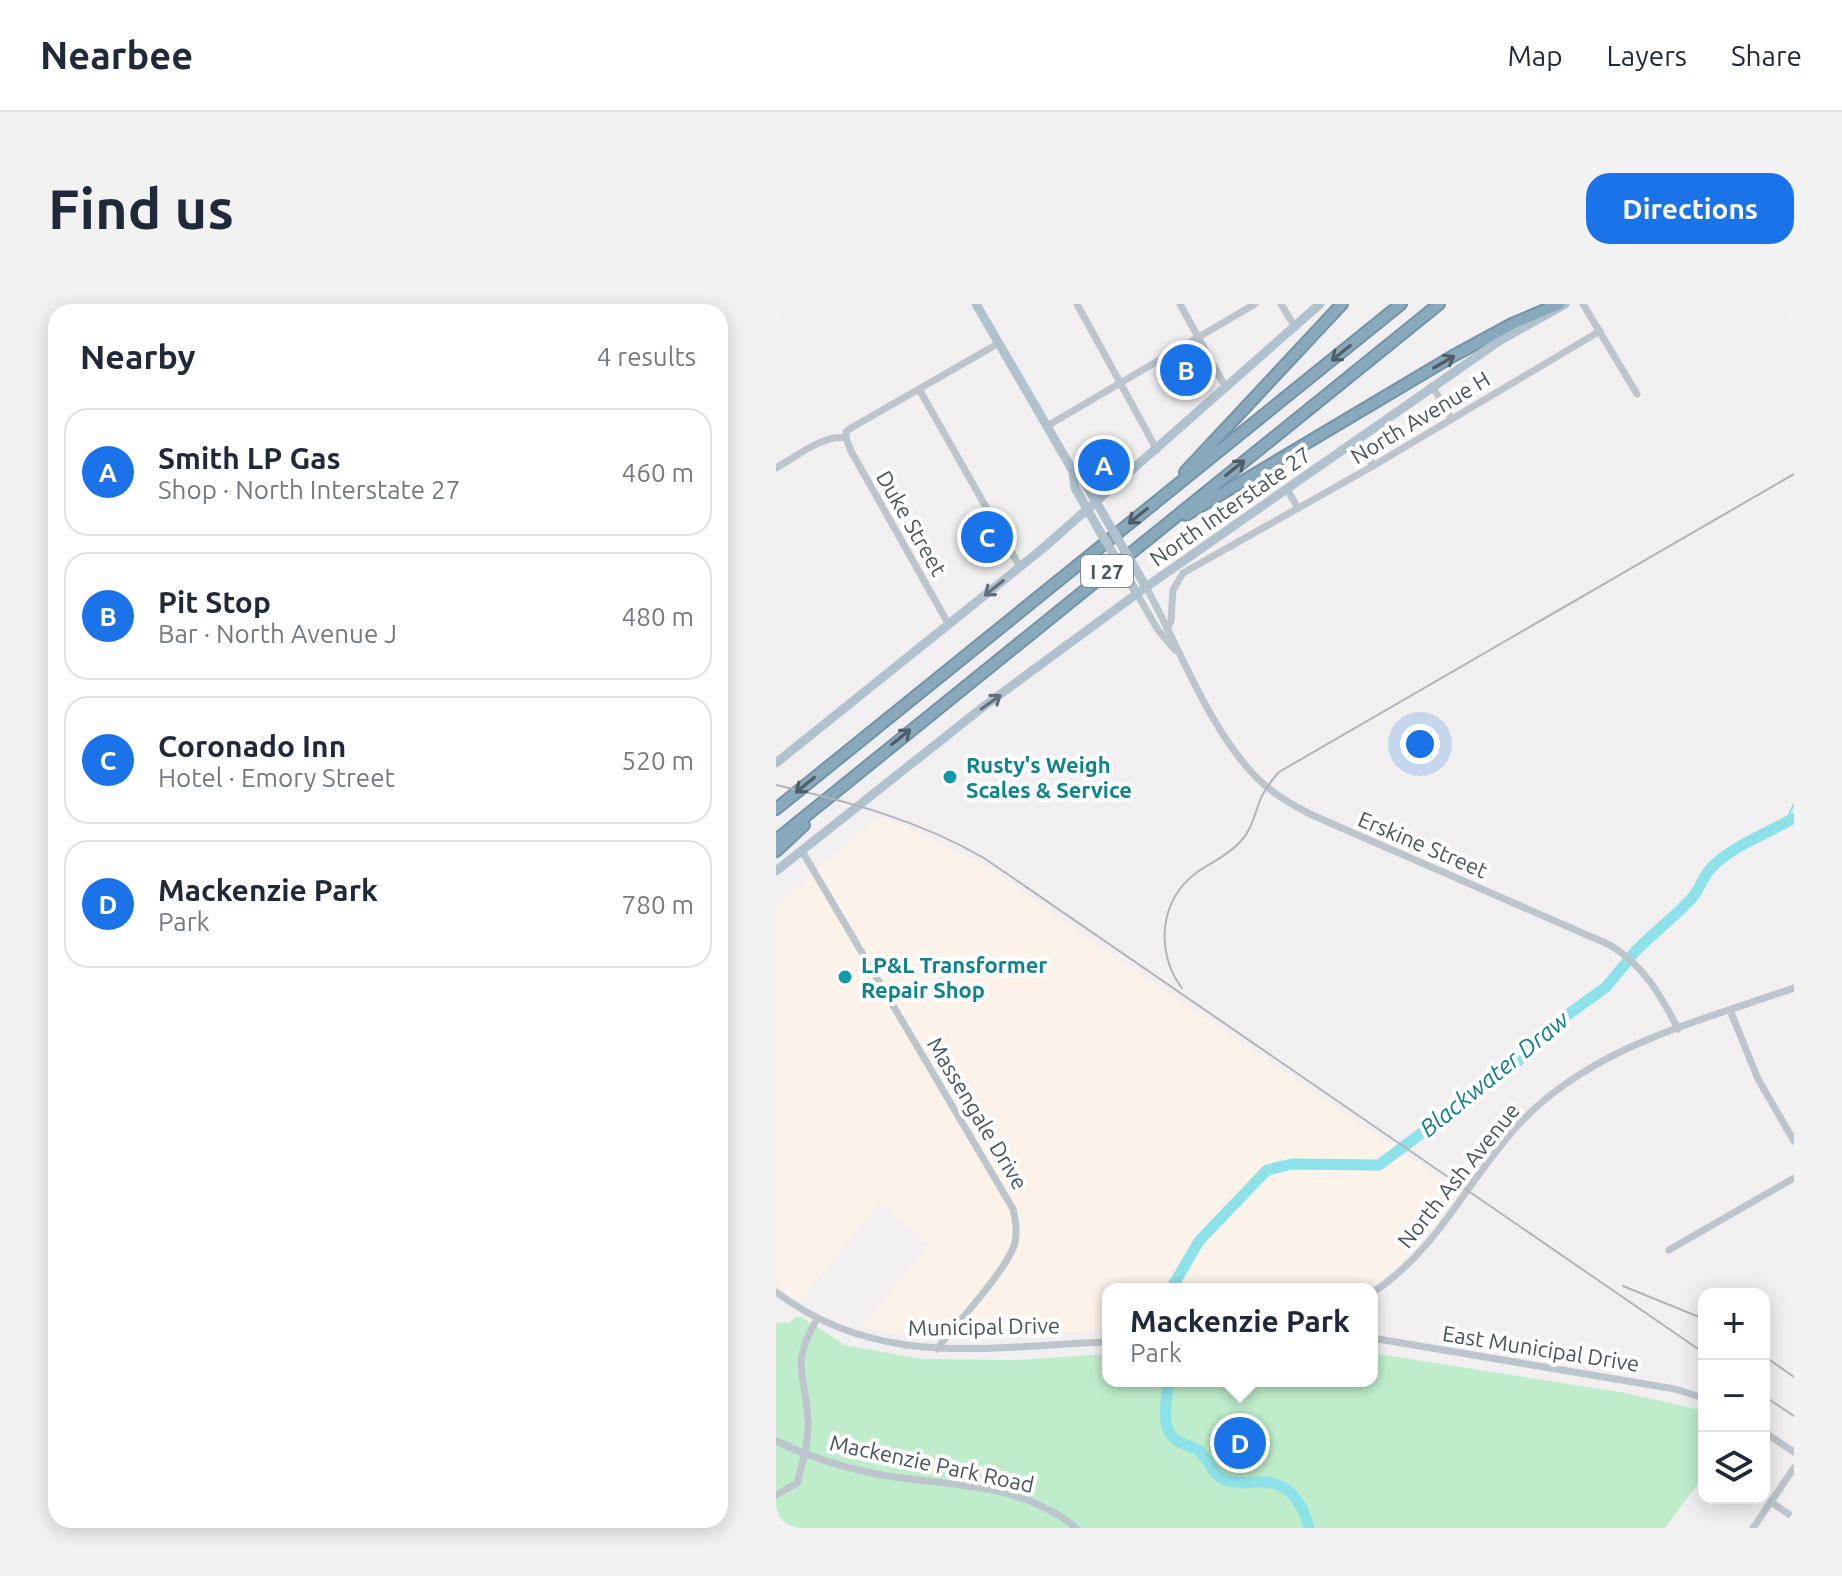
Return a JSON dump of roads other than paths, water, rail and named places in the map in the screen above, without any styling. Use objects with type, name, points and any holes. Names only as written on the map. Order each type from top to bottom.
[{"type":"highway","points":[[1161,498],[1342,304]]},
{"type":"highway","name":"I 27","points":[[776,809],[1401,304]]},
{"type":"highway","name":"I 27","points":[[776,840],[1439,304]]},
{"type":"highway","points":[[1137,547],[1207,501],[1453,356],[1512,324],[1562,304]]},
{"type":"highway","points":[[776,851],[872,761]]},
{"type":"main road","name":"Erskine Street","points":[[976,304],[1073,471],[1083,480],[1146,587]]},
{"type":"main road","points":[[776,763],[1097,503],[1320,304]]},
{"type":"main road","name":"North Interstate 27","points":[[776,871],[983,707],[1146,587],[1432,386],[1562,304]]},
{"type":"main road","name":"Erskine Street","points":[[1073,471],[1075,488],[1137,594]]},
{"type":"street","points":[[1077,304],[1157,450]]},
{"type":"street","points":[[1180,304],[1226,388]]},
{"type":"street","points":[[1047,426],[1255,304]]},
{"type":"street","points":[[1281,304],[1295,327]]},
{"type":"street","points":[[1583,304],[1637,394]]},
{"type":"street","name":"North Avenue H","points":[[1167,629],[1171,621],[1173,590],[1183,573],[1373,466],[1600,331]]},
{"type":"street","points":[[776,468],[836,436],[846,438],[846,432],[851,428],[999,343]]},
{"type":"street","points":[[1432,386],[1452,419]]},
{"type":"street","points":[[919,389],[1020,567]]},
{"type":"street","name":"Duke Street","points":[[846,438],[949,625]]},
{"type":"street","points":[[1358,438],[1373,466]]},
{"type":"street","points":[[1287,489],[1298,508]]},
{"type":"street","name":"Erskine Street","points":[[1146,587],[1181,658],[1234,749],[1256,777],[1280,797],[1319,818],[1610,945],[1644,972],[1662,997],[1678,1029]]},
{"type":"street","name":"Erskine Street","points":[[1137,594],[1158,630],[1181,658]]},
{"type":"street","name":"Massengale Drive","points":[[802,851],[1013,1209],[1017,1222],[1014,1246],[1003,1265],[937,1349]]},
{"type":"street","name":"North Ash Avenue","points":[[1378,1288],[1429,1244],[1504,1141],[1542,1102],[1571,1079],[1616,1053],[1794,988]]},
{"type":"street","points":[[1730,1010],[1758,1079],[1794,1141]]},
{"type":"street","points":[[1669,1250],[1794,1178]]},
{"type":"street","name":"Municipal Drive","points":[[776,1292],[817,1319],[866,1339],[937,1349],[1102,1342]]},
{"type":"street","points":[[776,1495],[797,1483],[805,1453],[808,1422],[800,1360],[805,1340],[817,1319]]},
{"type":"street","name":"East Municipal Drive","points":[[1378,1339],[1662,1387],[1698,1396]]},
{"type":"street","points":[[1770,1436],[1794,1452]]},
{"type":"street","name":"Mackenzie Park Road","points":[[776,1441],[805,1453],[878,1474],[1012,1493],[1047,1507],[1076,1528]]},
{"type":"street","points":[[1753,1528],[1794,1468]]},
{"type":"street","points":[[1771,1502],[1794,1518]]},
{"type":"waterway","points":[[1785,823],[1794,804]]},
{"type":"waterway","name":"Blackwater Draw","points":[[1632,955],[1692,898],[1709,871],[1721,859],[1794,818]]},
{"type":"waterway","name":"Blackwater Draw","points":[[1174,1283],[1199,1241],[1267,1170],[1292,1164],[1379,1165],[1519,1060],[1537,1037],[1606,987],[1626,963]]},
{"type":"waterway","name":"Blackwater Draw","points":[[1168,1387],[1165,1413],[1171,1435],[1199,1451],[1223,1479],[1279,1485],[1298,1502],[1309,1528]]},
{"type":"railway","points":[[1182,988],[1173,974],[1165,944],[1168,912],[1174,898],[1196,873],[1241,841],[1250,828],[1263,794],[1279,772],[1794,474]]},
{"type":"railway","points":[[776,785],[909,823],[984,858],[1698,1349]]},
{"type":"railway","points":[[1623,1286],[1698,1317]]},
{"type":"railway","points":[[1770,1360],[1794,1377]]},
{"type":"railway","points":[[1770,1400],[1794,1416]]},
{"type":"place","name":"Pit Stop","points":[[1186,370]]},
{"type":"place","name":"Smith LP Gas","points":[[1104,465]]},
{"type":"place","name":"Coronado Inn","points":[[987,537]]},
{"type":"place","name":"Rusty's Weigh Scales & Service","points":[[950,777]]},
{"type":"place","name":"LP&L Transformer Repair Shop","points":[[845,977]]},
{"type":"place","name":"Mackenzie Park","points":[[1240,1443]]}]
